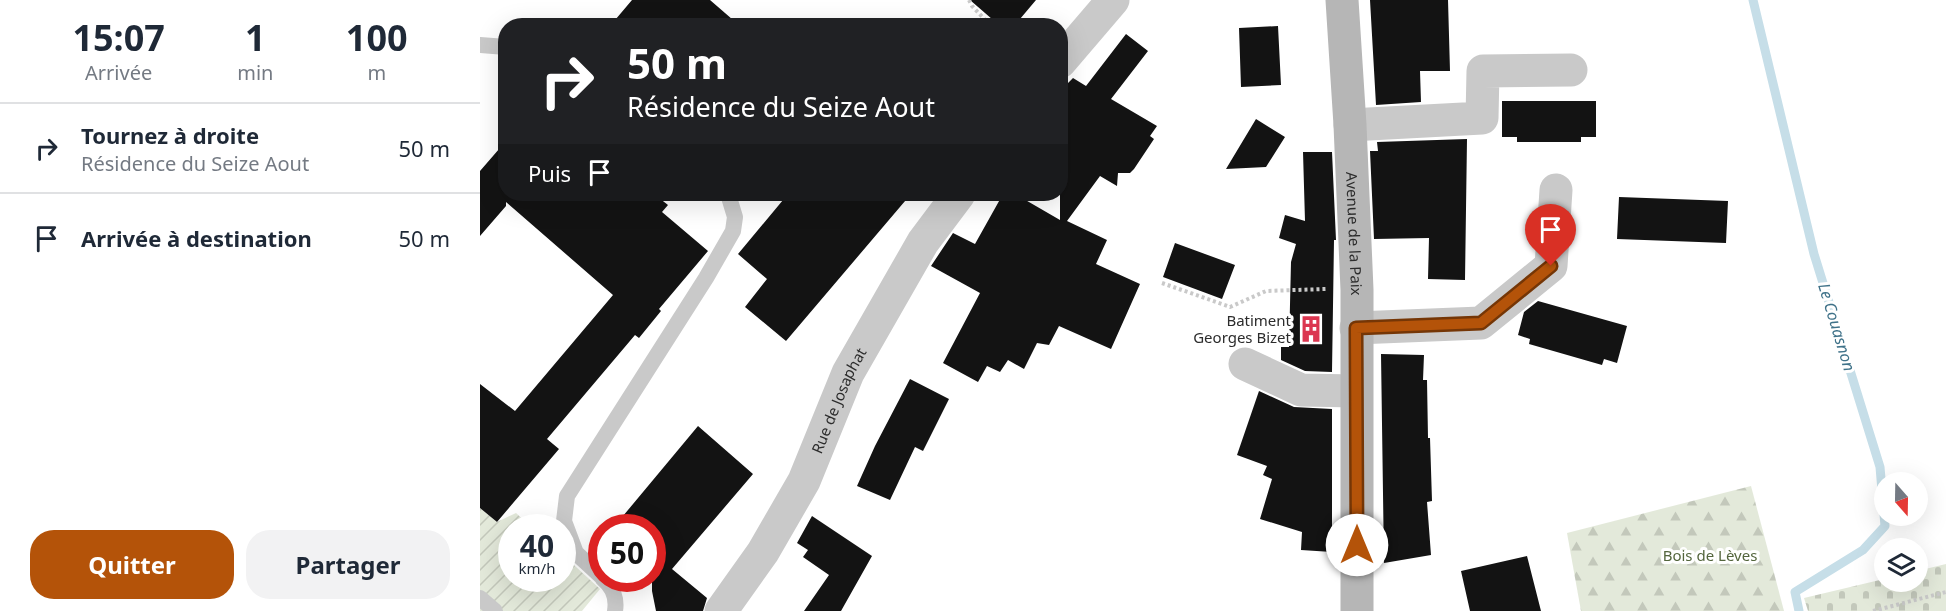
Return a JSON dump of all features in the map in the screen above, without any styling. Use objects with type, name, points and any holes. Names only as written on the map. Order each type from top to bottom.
[{"type":"main road","name":"Avenue de la Paix","points":[[1342,0],[1350,125],[1356,290],[1357,611]]},
{"type":"street","points":[[1068,53],[1113,0]]},
{"type":"street","points":[[1350,125],[1482,118],[1483,71],[1571,70]]},
{"type":"street","points":[[1356,328],[1481,323],[1551,266],[1556,190]]},
{"type":"street","name":"Rue de Josaphat","points":[[721,611],[763,552],[804,481],[848,373],[923,242],[955,201]]},
{"type":"street","points":[[1245,364],[1301,390],[1356,391]]},
{"type":"lane","points":[[480,45],[498,46]]},
{"type":"lane","points":[[588,565],[576,553],[564,520],[567,496],[706,278],[733,231],[735,217],[730,201]]},
{"type":"lane","points":[[612,592],[616,601],[615,611]]},
{"type":"lane","points":[[480,598],[495,611]]},
{"type":"path","points":[[969,0],[983,18]]},
{"type":"path","points":[[1162,282],[1230,307],[1266,291],[1356,290]]},
{"type":"path","points":[[1873,611],[1946,592]]},
{"type":"green space","name":"Bois de Lèves","points":[[1751,486],[1784,611],[1581,611],[1567,533]]},
{"type":"green space","points":[[480,508],[498,522],[498,592],[576,592],[576,567],[588,578],[588,592],[598,592],[582,611],[480,611]]},
{"type":"green space","points":[[1946,564],[1946,611],[1808,611],[1804,598],[1874,581],[1874,592],[1928,592],[1928,568]]},
{"type":"building","points":[[632,0],[710,0],[731,18],[617,18]]},
{"type":"building","points":[[970,0],[1036,0],[1021,18],[991,18]]},
{"type":"building","points":[[1370,0],[1448,0],[1450,71],[1420,71],[1421,102],[1376,105]]},
{"type":"building","points":[[1278,26],[1281,85],[1241,87],[1239,28]]},
{"type":"building","points":[[1126,34],[1148,51],[1111,99],[1157,126],[1150,136],[1154,139],[1130,173],[1118,173],[1117,186],[1100,176],[1067,221],[1107,240],[1096,264],[1140,284],[1111,349],[1059,326],[1049,345],[1037,343],[1024,369],[1008,360],[1000,372],[987,366],[978,382],[943,363],[980,293],[931,266],[953,233],[975,244],[999,201],[1027,201],[1060,220],[1060,201],[1068,201],[1068,83],[1073,78],[1086,86]]},
{"type":"building","points":[[1502,101],[1596,101],[1596,137],[1581,137],[1581,142],[1517,142],[1517,137],[1502,137]]},
{"type":"building","points":[[1256,119],[1285,137],[1266,167],[1226,169]]},
{"type":"building","points":[[1467,139],[1465,280],[1428,279],[1429,238],[1374,239],[1370,151],[1378,151],[1377,142]]},
{"type":"building","points":[[498,150],[498,201],[663,201],[668,205],[662,212],[708,251],[659,309],[661,311],[639,338],[635,335],[547,439],[559,449],[504,514],[498,514],[497,522],[480,508],[480,384],[515,411],[613,295],[506,202],[506,206],[480,236],[480,171]]},
{"type":"building","points":[[1303,152],[1332,152],[1336,240],[1334,240],[1332,372],[1305,371],[1281,360],[1281,347],[1289,347],[1291,262],[1296,244],[1279,238],[1285,215],[1305,221]]},
{"type":"building","points":[[1619,197],[1728,201],[1726,243],[1617,239]]},
{"type":"building","points":[[782,201],[905,201],[786,341],[745,307],[767,279],[738,254]]},
{"type":"building","points":[[1175,243],[1235,265],[1222,299],[1163,277]]},
{"type":"building","points":[[1538,301],[1627,326],[1617,363],[1604,359],[1602,365],[1529,344],[1530,339],[1518,335],[1524,312]]},
{"type":"building","points":[[1381,354],[1424,355],[1423,380],[1427,380],[1432,501],[1427,502],[1431,555],[1384,563]]},
{"type":"building","points":[[910,379],[949,399],[923,451],[915,447],[890,500],[857,486]]},
{"type":"building","points":[[1259,391],[1294,407],[1332,409],[1332,552],[1301,550],[1302,532],[1260,519],[1272,479],[1263,475],[1267,466],[1237,455]]},
{"type":"building","points":[[698,426],[753,474],[672,569],[707,598],[703,611],[656,611],[652,592],[666,592],[666,514],[625,514]]},
{"type":"building","points":[[812,516],[872,556],[841,611],[804,611],[829,575],[803,557],[808,550],[797,543]]},
{"type":"building","points":[[1527,556],[1541,611],[1470,611],[1461,571]]},
{"type":"waterway","name":"Le Couasnon","points":[[1753,0],[1814,254],[1880,467],[1885,526],[1863,550],[1795,592],[1799,611]]},
{"type":"place","name":"Batiment Georges Bizet","points":[[1311,329]]},
{"type":"route","points":[[1357,545],[1356,328],[1481,323],[1551,266]]}]
